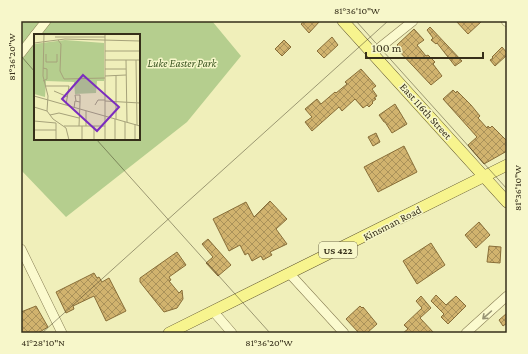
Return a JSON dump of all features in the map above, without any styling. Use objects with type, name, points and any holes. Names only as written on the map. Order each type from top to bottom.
[{"type":"main road","name":"East 116th Street","points":[[343,21],[507,202]]},
{"type":"main road","name":"Kinsman Road","points":[[169,333],[507,165]]},
{"type":"street","points":[[36,34],[46,21]]},
{"type":"street","points":[[373,53],[413,21]]},
{"type":"street","points":[[21,53],[34,36]]},
{"type":"street","points":[[21,249],[62,333]]},
{"type":"street","points":[[290,274],[344,333]]},
{"type":"street","points":[[466,333],[507,296]]},
{"type":"street","points":[[213,311],[232,333]]},
{"type":"green space","name":"Luke Easter Park","points":[[21,21],[212,21],[241,56],[187,122],[66,217],[21,170]]},
{"type":"building","points":[[305,21],[320,21],[309,33],[301,24]]},
{"type":"building","points":[[456,21],[482,21],[468,34]]},
{"type":"building","points":[[430,27],[462,61],[455,66],[437,43],[436,44],[431,40],[433,38],[427,30]]},
{"type":"building","points":[[414,29],[424,40],[417,45],[426,56],[428,55],[435,62],[433,64],[442,76],[431,85],[397,49],[399,47],[397,45]]},
{"type":"building","points":[[332,37],[338,45],[324,58],[317,51]]},
{"type":"building","points":[[284,40],[291,47],[282,56],[275,49]]},
{"type":"building","points":[[502,47],[507,55],[495,66],[490,60]]},
{"type":"building","points":[[361,69],[376,86],[372,89],[377,96],[374,98],[376,99],[372,102],[373,103],[369,107],[367,105],[363,108],[355,99],[342,111],[339,107],[312,131],[305,122],[312,117],[305,109],[317,99],[321,104],[347,84],[345,82]]},
{"type":"building","points":[[453,90],[456,93],[457,91],[471,105],[480,116],[478,118],[487,128],[488,126],[490,128],[492,126],[507,141],[507,151],[484,164],[468,145],[477,137],[443,99]]},
{"type":"building","points":[[395,104],[407,124],[392,133],[379,115]]},
{"type":"building","points":[[376,133],[380,142],[373,146],[368,137]]},
{"type":"building","points":[[404,146],[417,172],[378,192],[364,167]]},
{"type":"building","points":[[270,201],[287,219],[276,229],[287,244],[270,252],[272,255],[263,260],[261,256],[252,261],[248,253],[245,255],[240,245],[229,251],[213,219],[246,202],[254,217]]},
{"type":"building","points":[[479,222],[490,235],[476,248],[465,235]]},
{"type":"building","points":[[208,239],[231,265],[218,276],[206,263],[213,257],[202,244]]},
{"type":"building","points":[[431,243],[445,265],[417,284],[403,261]]},
{"type":"building","points":[[489,246],[501,247],[500,263],[487,262]]},
{"type":"building","points":[[177,252],[186,265],[169,277],[171,280],[169,281],[179,293],[182,290],[183,299],[177,308],[164,312],[140,282],[140,278]]},
{"type":"building","points":[[94,273],[102,282],[109,278],[126,311],[106,321],[94,296],[73,306],[74,309],[66,313],[56,292]]},
{"type":"building","points":[[436,295],[446,305],[456,296],[466,306],[448,324],[441,317],[444,314],[431,301]]},
{"type":"building","points":[[421,296],[431,308],[420,318],[434,333],[403,333],[408,329],[404,325],[422,308],[416,301]]},
{"type":"building","points":[[36,306],[48,327],[38,333],[21,333],[21,312]]},
{"type":"building","points":[[360,306],[362,308],[363,307],[377,324],[367,333],[359,333],[346,319]]},
{"type":"building","points":[[507,313],[507,323],[503,326],[499,320]]}]
